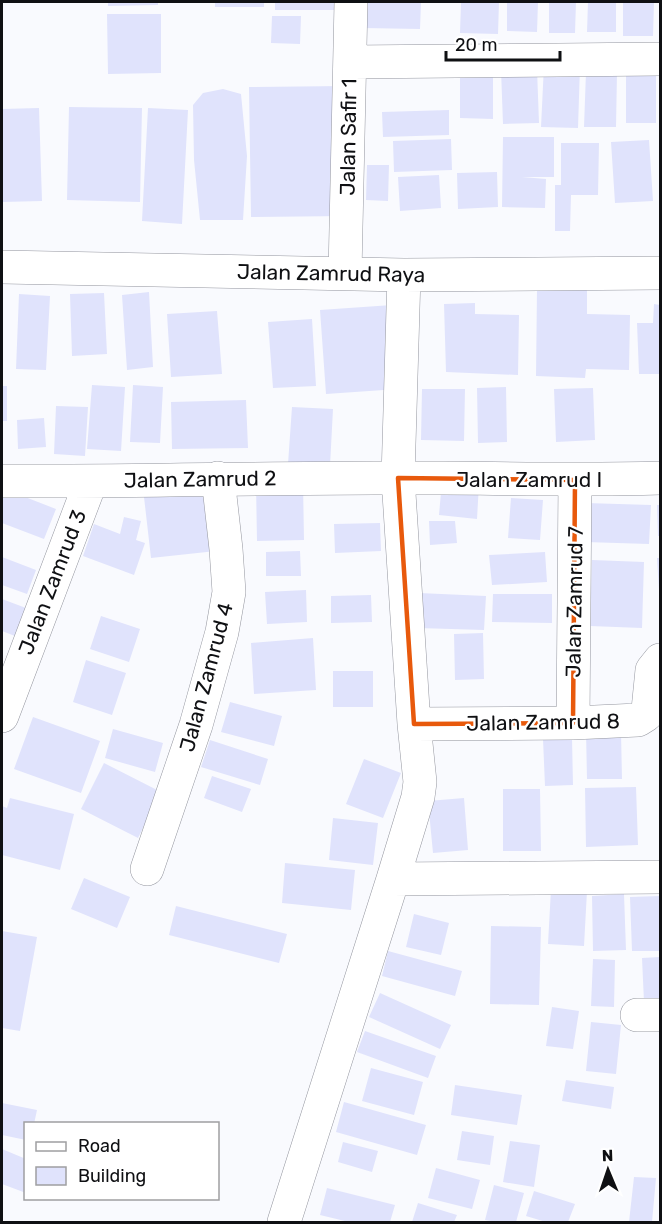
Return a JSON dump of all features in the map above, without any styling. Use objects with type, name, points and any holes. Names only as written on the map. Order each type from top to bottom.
[{"type":"street","name":"Jalan Safir 1","points":[[345,273],[351,2]]},
{"type":"street","points":[[350,62],[660,59]]},
{"type":"street","name":"Jalan Zamrud Raya","points":[[2,267],[404,274],[660,273]]},
{"type":"street","points":[[284,1222],[393,879],[418,797],[420,782],[398,478],[404,274]]},
{"type":"street","name":"Jalan Zamrud 4","points":[[147,869],[196,725],[222,632],[229,592],[218,478]]},
{"type":"street","name":"Jalan Zamrud 2","points":[[2,481],[398,478]]},
{"type":"street","name":"Jalan Zamrud I","points":[[398,478],[575,480],[660,478]]},
{"type":"street","name":"Jalan Zamrud 7","points":[[573,723],[575,480]]},
{"type":"street","name":"Jalan Zamrud 3","points":[[2,716],[92,481]]},
{"type":"street","name":"Jalan Zamrud 8","points":[[414,724],[573,723],[639,720],[646,715],[652,670],[660,660]]},
{"type":"street","points":[[393,879],[660,878]]},
{"type":"highlighted area","points":[[398,478],[575,480],[573,723],[414,724]]},
{"type":"building","points":[[108,2],[158,2],[158,5],[108,6]]},
{"type":"building","points":[[215,2],[264,2],[264,7],[215,7]]},
{"type":"building","points":[[275,2],[339,2],[339,10],[275,10]]},
{"type":"building","points":[[363,2],[421,2],[420,29],[363,28]]},
{"type":"building","points":[[461,2],[499,2],[498,34],[460,33]]},
{"type":"building","points":[[507,2],[538,2],[537,32],[507,31]]},
{"type":"building","points":[[549,2],[576,2],[575,33],[549,33]]},
{"type":"building","points":[[588,2],[616,2],[616,32],[587,32]]},
{"type":"building","points":[[623,2],[654,2],[653,36],[623,36]]},
{"type":"building","points":[[107,14],[161,14],[161,73],[108,74]]},
{"type":"building","points":[[272,16],[301,16],[300,44],[271,43]]},
{"type":"building","points":[[544,65],[580,66],[578,128],[541,127]]},
{"type":"building","points":[[460,68],[493,69],[493,119],[460,118]]},
{"type":"building","points":[[537,69],[539,123],[503,124],[501,70]]},
{"type":"building","points":[[626,70],[656,70],[656,123],[626,123]]},
{"type":"building","points":[[586,72],[617,73],[616,127],[584,127]]},
{"type":"building","points":[[344,86],[346,216],[251,217],[249,87]]},
{"type":"building","points":[[223,89],[241,94],[247,156],[243,220],[200,220],[194,160],[193,105],[203,93]]},
{"type":"building","points":[[69,107],[142,108],[140,202],[67,200]]},
{"type":"building","points":[[39,108],[42,201],[2,202],[2,109]]},
{"type":"building","points":[[148,108],[188,110],[182,224],[142,221]]},
{"type":"building","points":[[449,110],[449,135],[383,137],[382,112]]},
{"type":"building","points":[[503,137],[554,137],[554,177],[522,177],[546,179],[545,208],[502,207]]},
{"type":"building","points":[[451,139],[452,170],[394,172],[393,141]]},
{"type":"building","points":[[649,140],[653,201],[615,203],[611,142]]},
{"type":"building","points":[[561,143],[599,143],[598,195],[571,195],[570,231],[555,231],[555,185],[561,185]]},
{"type":"building","points":[[367,165],[389,165],[388,201],[366,200]]},
{"type":"building","points":[[497,172],[498,207],[458,209],[457,173]]},
{"type":"building","points":[[439,175],[441,208],[400,211],[398,177]]},
{"type":"building","points":[[537,289],[587,290],[587,314],[630,315],[629,370],[586,369],[585,378],[536,376]]},
{"type":"building","points":[[149,292],[153,367],[127,370],[122,295]]},
{"type":"building","points":[[104,293],[107,354],[72,356],[70,294]]},
{"type":"building","points":[[19,294],[50,296],[46,370],[16,369]]},
{"type":"building","points":[[475,303],[475,314],[519,315],[518,375],[446,372],[444,304]]},
{"type":"building","points":[[654,304],[660,305],[660,374],[639,374],[637,323],[653,323]]},
{"type":"building","points":[[392,305],[398,389],[326,394],[320,310]]},
{"type":"building","points":[[217,311],[222,374],[171,377],[167,314]]},
{"type":"building","points":[[312,319],[316,386],[273,388],[268,322]]},
{"type":"building","points":[[92,385],[125,387],[121,451],[87,449]]},
{"type":"building","points":[[133,385],[163,387],[160,443],[130,442]]},
{"type":"building","points":[[2,386],[7,386],[7,421],[2,421]]},
{"type":"building","points":[[506,387],[507,442],[478,443],[477,388]]},
{"type":"building","points":[[593,388],[595,440],[556,442],[554,389]]},
{"type":"building","points":[[422,389],[465,389],[464,441],[421,440]]},
{"type":"building","points":[[246,400],[248,448],[172,449],[171,402]]},
{"type":"building","points":[[56,406],[88,407],[85,456],[54,454]]},
{"type":"building","points":[[292,407],[333,409],[330,466],[288,464]]},
{"type":"building","points":[[44,418],[46,447],[18,449],[17,420]]},
{"type":"building","points":[[442,481],[479,484],[477,519],[439,515]]},
{"type":"building","points":[[303,483],[304,540],[257,541],[256,484]]},
{"type":"building","points":[[2,488],[56,509],[44,539],[2,523]]},
{"type":"building","points":[[209,490],[216,551],[151,558],[144,497]]},
{"type":"building","points":[[511,498],[543,500],[540,540],[508,538]]},
{"type":"building","points":[[586,503],[651,505],[649,544],[585,542]]},
{"type":"building","points":[[657,505],[660,505],[660,536],[658,536]]},
{"type":"building","points":[[124,517],[141,521],[136,540],[145,543],[134,575],[83,556],[94,524],[120,534]]},
{"type":"building","points":[[429,521],[455,521],[457,543],[430,545]]},
{"type":"building","points":[[380,523],[381,551],[335,553],[334,524]]},
{"type":"building","points":[[300,551],[301,576],[266,576],[266,552]]},
{"type":"building","points":[[545,552],[547,582],[492,585],[489,555]]},
{"type":"building","points":[[2,557],[36,570],[27,594],[2,585]]},
{"type":"building","points":[[657,558],[660,558],[660,590],[659,590]]},
{"type":"building","points":[[592,560],[644,562],[642,628],[590,626]]},
{"type":"building","points":[[306,590],[307,622],[267,624],[265,592]]},
{"type":"building","points":[[419,593],[486,596],[484,630],[418,628]]},
{"type":"building","points":[[493,594],[552,594],[552,623],[492,622]]},
{"type":"building","points":[[371,595],[372,622],[331,623],[331,596]]},
{"type":"building","points":[[2,599],[26,608],[15,636],[2,631]]},
{"type":"building","points":[[101,616],[140,629],[129,662],[90,649]]},
{"type":"building","points":[[483,633],[484,679],[455,680],[454,634]]},
{"type":"building","points":[[313,638],[316,690],[254,694],[251,643]]},
{"type":"building","points":[[86,660],[126,673],[112,715],[73,702]]},
{"type":"building","points":[[333,671],[373,671],[373,707],[333,707]]},
{"type":"building","points":[[230,702],[282,716],[274,746],[221,732]]},
{"type":"building","points":[[33,717],[100,741],[81,793],[14,769]]},
{"type":"building","points":[[113,729],[163,743],[155,772],[105,758]]},
{"type":"building","points":[[586,731],[621,732],[622,779],[587,779]]},
{"type":"building","points":[[572,738],[573,785],[545,786],[543,739]]},
{"type":"building","points":[[210,740],[268,759],[260,785],[201,767]]},
{"type":"building","points":[[364,759],[401,773],[383,818],[346,804]]},
{"type":"building","points":[[104,763],[161,792],[138,838],[81,809]]},
{"type":"building","points":[[212,776],[251,789],[242,812],[204,798]]},
{"type":"building","points":[[636,787],[638,845],[586,847],[585,788]]},
{"type":"building","points":[[503,789],[540,789],[541,851],[503,851]]},
{"type":"building","points":[[10,798],[74,814],[60,870],[2,855],[2,806],[7,808]]},
{"type":"building","points":[[464,798],[468,850],[433,853],[428,801]]},
{"type":"building","points":[[333,818],[378,823],[373,865],[329,860]]},
{"type":"building","points":[[285,863],[355,870],[351,910],[282,903]]},
{"type":"building","points":[[84,878],[130,897],[117,928],[71,909]]},
{"type":"building","points":[[551,889],[587,891],[584,946],[548,944]]},
{"type":"building","points":[[624,894],[626,950],[593,951],[592,896]]},
{"type":"building","points":[[660,896],[660,951],[632,951],[630,897]]},
{"type":"building","points":[[176,906],[287,934],[279,963],[169,935]]},
{"type":"building","points":[[414,914],[449,923],[441,955],[406,947]]},
{"type":"building","points":[[491,926],[541,927],[539,1005],[490,1004]]},
{"type":"building","points":[[2,931],[37,937],[20,1031],[2,1028]]},
{"type":"building","points":[[388,951],[462,971],[455,996],[382,976]]},
{"type":"building","points":[[660,957],[660,1001],[644,1002],[642,958]]},
{"type":"building","points":[[593,959],[615,960],[614,1007],[591,1006]]},
{"type":"building","points":[[380,993],[451,1025],[440,1049],[369,1017]]},
{"type":"building","points":[[552,1007],[579,1011],[573,1049],[546,1046]]},
{"type":"building","points":[[591,1022],[621,1025],[616,1074],[586,1071]]},
{"type":"building","points":[[365,1031],[436,1056],[428,1078],[357,1052]]},
{"type":"building","points":[[371,1068],[423,1082],[414,1115],[362,1101]]},
{"type":"building","points":[[566,1080],[614,1087],[611,1109],[562,1101]]},
{"type":"building","points":[[455,1085],[522,1095],[517,1125],[451,1115]]},
{"type":"building","points":[[344,1102],[426,1125],[417,1155],[336,1132]]},
{"type":"building","points":[[2,1103],[37,1110],[34,1122],[24,1122],[24,1140],[2,1135]]},
{"type":"building","points":[[462,1131],[494,1136],[490,1165],[457,1160]]},
{"type":"building","points":[[510,1141],[540,1145],[534,1187],[503,1182]]},
{"type":"building","points":[[343,1142],[378,1151],[372,1172],[338,1162]]},
{"type":"building","points":[[2,1149],[24,1158],[24,1192],[2,1184]]},
{"type":"building","points":[[436,1168],[480,1180],[472,1209],[428,1198]]},
{"type":"building","points":[[634,1177],[656,1178],[652,1222],[629,1222]]},
{"type":"building","points":[[494,1185],[524,1193],[516,1222],[485,1220]]},
{"type":"building","points":[[327,1188],[395,1205],[390,1222],[349,1222],[320,1215]]},
{"type":"building","points":[[534,1191],[575,1204],[568,1222],[546,1222],[526,1216]]},
{"type":"building","points":[[418,1203],[457,1215],[454,1222],[412,1222]]}]
